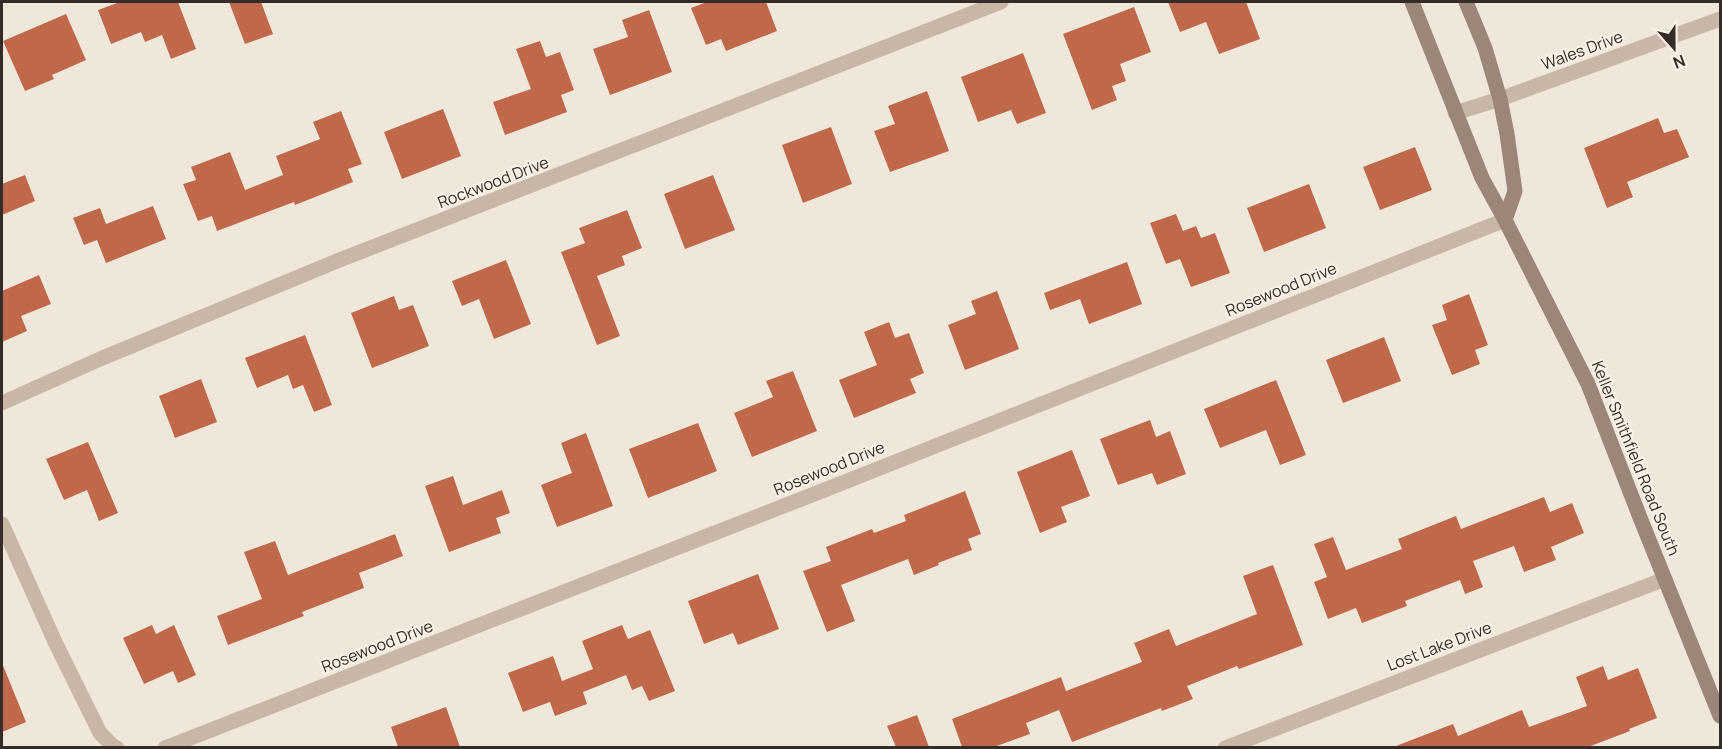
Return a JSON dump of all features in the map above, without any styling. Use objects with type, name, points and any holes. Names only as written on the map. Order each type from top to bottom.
[{"type":"main road","name":"Keller Smithfield Road South","points":[[1412,2],[1482,178],[1588,384],[1720,716]]},
{"type":"main road","points":[[1466,2],[1485,48],[1500,99],[1515,191],[1505,220]]},
{"type":"street","name":"Rockwood Drive","points":[[2,404],[100,359],[337,261],[1001,2]]},
{"type":"street","name":"Wales Drive","points":[[1455,113],[1500,99],[1720,18]]},
{"type":"street","name":"Rosewood Drive","points":[[165,747],[822,491],[1505,220]]},
{"type":"street","points":[[2,524],[56,644],[100,733],[117,747]]},
{"type":"street","name":"Lost Lake Drive","points":[[1225,747],[1665,579]]},
{"type":"building","points":[[120,2],[178,2],[196,49],[171,59],[162,35],[145,42],[141,32],[111,44],[98,10]]},
{"type":"building","points":[[229,2],[261,2],[273,34],[245,44]]},
{"type":"building","points":[[707,2],[766,2],[777,31],[726,51],[721,39],[706,45],[691,8]]},
{"type":"building","points":[[1168,2],[1246,2],[1260,39],[1219,54],[1206,22],[1180,32]]},
{"type":"building","points":[[1134,7],[1151,52],[1120,64],[1126,81],[1112,86],[1117,100],[1092,110],[1063,34]]},
{"type":"building","points":[[649,10],[672,72],[610,95],[593,49],[628,37],[622,20]]},
{"type":"building","points":[[66,14],[86,60],[52,75],[54,79],[25,91],[3,41]]},
{"type":"building","points":[[540,41],[546,57],[560,52],[574,90],[561,95],[567,112],[505,135],[493,102],[531,89],[516,49]]},
{"type":"building","points":[[1023,53],[1046,113],[1017,124],[1011,110],[978,122],[961,77]]},
{"type":"building","points":[[927,91],[949,151],[890,172],[874,131],[895,124],[888,106]]},
{"type":"building","points":[[443,109],[461,156],[402,179],[384,132]]},
{"type":"building","points":[[341,111],[362,164],[348,169],[353,182],[295,205],[294,202],[217,231],[212,216],[198,221],[183,184],[196,180],[191,167],[230,152],[245,190],[283,175],[276,156],[320,139],[313,122]]},
{"type":"building","points":[[1658,118],[1664,133],[1677,129],[1689,157],[1627,182],[1633,197],[1607,208],[1584,148]]},
{"type":"building","points":[[831,127],[852,184],[803,203],[782,145]]},
{"type":"building","points":[[1415,147],[1432,190],[1380,210],[1363,167]]},
{"type":"building","points":[[25,175],[35,201],[2,215],[2,184]]},
{"type":"building","points":[[713,175],[735,230],[685,249],[664,194]]},
{"type":"building","points":[[1309,184],[1326,228],[1264,252],[1247,208]]},
{"type":"building","points":[[153,206],[166,239],[106,263],[97,240],[84,245],[73,218],[100,208],[106,224]]},
{"type":"building","points":[[627,210],[642,248],[622,256],[625,265],[597,276],[620,336],[597,345],[561,252],[585,243],[579,228]]},
{"type":"building","points":[[1176,214],[1183,231],[1196,226],[1201,238],[1215,233],[1230,273],[1191,287],[1180,259],[1166,264],[1150,223]]},
{"type":"building","points":[[506,260],[531,324],[494,339],[479,299],[462,306],[452,281]]},
{"type":"building","points":[[1127,262],[1142,304],[1089,324],[1080,299],[1050,310],[1044,293]]},
{"type":"building","points":[[39,275],[51,304],[21,316],[27,331],[2,342],[2,291]]},
{"type":"building","points":[[997,291],[1019,349],[965,370],[948,325],[976,314],[971,301]]},
{"type":"building","points":[[1469,294],[1488,345],[1475,350],[1480,364],[1452,375],[1432,325],[1447,320],[1442,305]]},
{"type":"building","points":[[394,296],[399,310],[413,305],[429,346],[372,368],[351,313]]},
{"type":"building","points":[[889,322],[895,338],[909,333],[924,373],[910,379],[916,393],[854,418],[839,380],[877,365],[864,332]]},
{"type":"building","points":[[305,335],[332,405],[314,412],[303,385],[293,389],[288,375],[257,388],[245,358]]},
{"type":"building","points":[[1384,337],[1401,381],[1343,403],[1326,360]]},
{"type":"building","points":[[793,371],[817,431],[752,457],[734,413],[773,397],[766,381]]},
{"type":"building","points":[[201,379],[217,422],[175,438],[159,396]]},
{"type":"building","points":[[1276,380],[1306,455],[1280,465],[1266,430],[1220,448],[1204,409]]},
{"type":"building","points":[[1150,420],[1156,437],[1170,431],[1186,474],[1157,485],[1152,473],[1118,485],[1100,439]]},
{"type":"building","points":[[698,423],[717,471],[648,498],[629,449]]},
{"type":"building","points":[[586,433],[613,506],[557,527],[541,485],[572,473],[561,443]]},
{"type":"building","points":[[88,442],[118,513],[99,521],[87,490],[64,500],[46,459]]},
{"type":"building","points":[[1072,450],[1090,496],[1061,507],[1067,522],[1040,533],[1017,472]]},
{"type":"building","points":[[453,476],[463,505],[502,490],[510,513],[496,518],[501,533],[449,552],[425,486]]},
{"type":"building","points":[[965,491],[981,534],[968,539],[972,550],[914,575],[908,559],[841,585],[855,621],[827,632],[803,571],[831,561],[826,547],[872,529],[874,533],[906,521],[904,515]]},
{"type":"building","points":[[1544,497],[1550,512],[1572,503],[1584,533],[1551,547],[1556,560],[1524,572],[1514,546],[1473,561],[1483,587],[1465,594],[1460,580],[1405,601],[1407,606],[1362,623],[1356,608],[1328,619],[1314,582],[1327,577],[1314,544],[1333,537],[1346,570],[1402,549],[1398,539],[1456,516],[1461,529]]},
{"type":"building","points":[[395,534],[403,556],[359,573],[364,588],[302,612],[304,616],[228,645],[217,616],[262,599],[244,552],[275,541],[288,575]]},
{"type":"building","points":[[1273,565],[1303,645],[1239,669],[1237,666],[1187,686],[1193,699],[1162,711],[1161,708],[1072,742],[1059,710],[1026,723],[1030,734],[994,747],[962,747],[952,719],[1061,677],[1066,691],[1142,662],[1134,643],[1169,629],[1176,646],[1257,614],[1243,576]]},
{"type":"building","points":[[758,574],[779,629],[738,645],[733,633],[704,644],[688,601]]},
{"type":"building","points":[[152,625],[156,634],[174,625],[196,675],[178,683],[173,671],[144,684],[123,638]]},
{"type":"building","points":[[622,625],[628,639],[650,630],[675,691],[649,701],[642,686],[632,690],[626,675],[583,692],[587,704],[555,716],[550,702],[523,712],[508,673],[553,656],[562,681],[593,669],[582,641]]},
{"type":"building","points":[[2,663],[26,722],[2,732]]},
{"type":"building","points":[[1603,666],[1608,680],[1638,668],[1657,718],[1588,747],[1396,747],[1453,724],[1458,736],[1522,710],[1529,727],[1587,706],[1576,677]]},
{"type":"building","points":[[446,707],[460,747],[398,747],[391,727]]},
{"type":"building","points":[[917,715],[929,747],[896,747],[887,726]]}]
